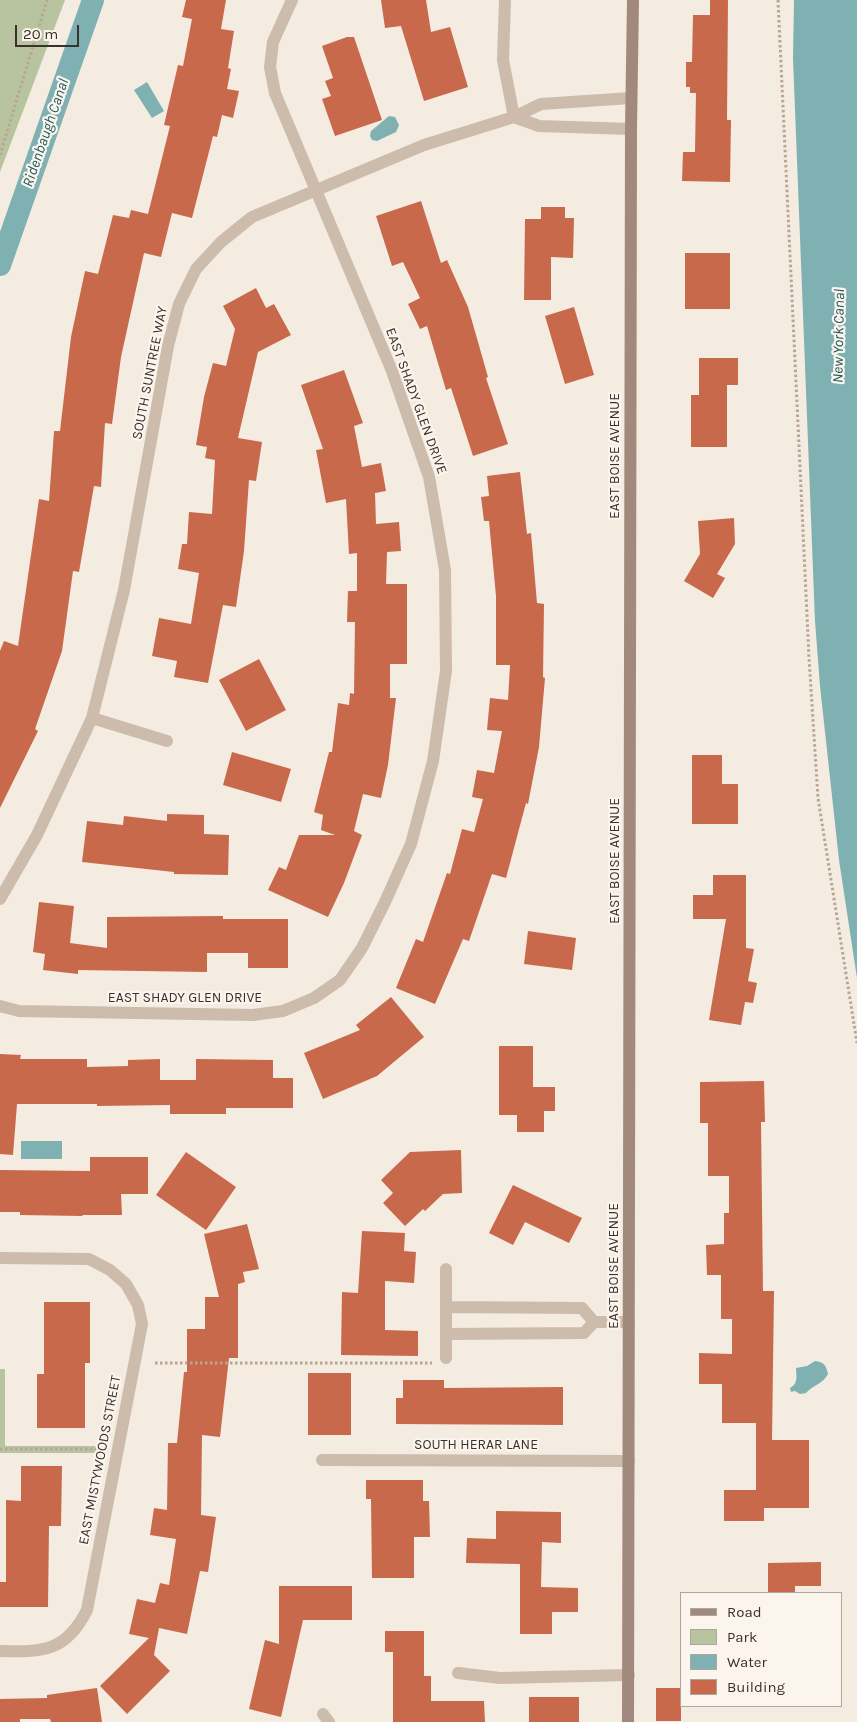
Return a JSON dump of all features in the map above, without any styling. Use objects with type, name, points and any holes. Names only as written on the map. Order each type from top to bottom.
[{"type":"street","name":"EAST SHADY GLEN DRIVE","points":[[0,1006],[19,1011],[243,1015],[283,1011],[314,998],[340,980],[362,948],[411,844],[433,761],[446,671],[445,570],[429,477],[408,415],[392,371],[275,93],[270,67],[273,42],[292,0]]},
{"type":"street","points":[[505,0],[503,60],[514,117],[539,126],[631,129]]},
{"type":"street","name":"EAST BOISE AVENUE","points":[[628,1722],[631,98],[633,0]]},
{"type":"street","name":"SOUTH SUNTREE WAY","points":[[0,900],[37,834],[92,718],[124,590],[168,346],[178,304],[196,269],[220,242],[252,217],[424,146],[514,117],[541,104],[631,98]]},
{"type":"street","points":[[92,718],[167,741]]},
{"type":"street","name":"EAST MISTYWOODS STREET","points":[[0,1258],[89,1258],[110,1270],[126,1284],[138,1305],[142,1324],[87,1610],[79,1625],[66,1638],[50,1648],[31,1652],[0,1651]]},
{"type":"street","points":[[443,1361],[446,1334],[446,1269]]},
{"type":"street","points":[[446,1307],[582,1308],[594,1322]]},
{"type":"street","points":[[446,1334],[584,1333],[594,1322],[629,1322]]},
{"type":"street","name":"SOUTH HERAR LANE","points":[[322,1460],[629,1460]]},
{"type":"street","points":[[458,1673],[500,1678],[628,1676]]},
{"type":"path","points":[[0,155],[47,0]]},
{"type":"path","points":[[778,0],[808,658],[818,798],[857,1043]]},
{"type":"path","points":[[155,1363],[443,1361]]},
{"type":"path","points":[[0,1449],[118,1449]]},
{"type":"green space","points":[[0,0],[65,0],[0,172]]},
{"type":"green space","points":[[0,1369],[5,1369],[5,1446],[98,1446],[97,1453],[0,1453]]},
{"type":"water","name":"New York Canal","points":[[794,0],[857,0],[857,978],[839,860],[820,686],[815,621],[793,58]]},
{"type":"water","points":[[147,82],[164,111],[152,118],[134,90]]},
{"type":"water","points":[[389,116],[395,117],[399,125],[396,132],[377,141],[372,140],[370,136],[371,131]]},
{"type":"water","points":[[21,1141],[62,1141],[62,1159],[21,1159]]},
{"type":"water","points":[[815,1361],[823,1363],[828,1374],[826,1377],[806,1393],[791,1392],[790,1388],[795,1384],[796,1368],[807,1366]]},
{"type":"building","points":[[186,0],[226,0],[221,29],[234,31],[228,68],[231,69],[227,89],[239,91],[233,118],[222,115],[217,137],[213,136],[192,218],[172,213],[161,257],[144,253],[121,357],[112,424],[105,423],[101,487],[94,486],[79,572],[73,571],[62,651],[35,729],[38,731],[0,808],[0,651],[4,641],[18,646],[39,499],[49,501],[54,431],[60,431],[71,337],[85,271],[98,274],[113,215],[129,218],[131,210],[148,214],[170,126],[164,125],[178,65],[183,66],[192,19],[182,17]]},
{"type":"building","points":[[381,0],[426,0],[431,32],[450,27],[468,87],[424,101],[401,26],[385,28]]},
{"type":"building","points":[[710,0],[728,0],[727,120],[731,120],[730,182],[682,181],[683,152],[695,152],[696,93],[690,93],[690,87],[686,87],[686,62],[692,62],[693,15],[710,15]]},
{"type":"building","points":[[347,37],[354,37],[382,120],[335,136],[322,99],[331,96],[325,81],[333,78],[322,46]]},
{"type":"building","points":[[421,201],[441,263],[447,260],[468,307],[488,377],[486,378],[508,444],[473,456],[451,388],[446,390],[427,326],[420,329],[408,304],[420,298],[403,262],[392,266],[376,216]]},
{"type":"building","points":[[541,207],[565,207],[565,218],[574,218],[573,258],[551,257],[551,300],[524,300],[525,219],[541,219]]},
{"type":"building","points":[[685,253],[730,253],[730,309],[685,309]]},
{"type":"building","points":[[256,288],[266,308],[274,304],[291,335],[258,352],[238,438],[262,442],[256,481],[249,480],[244,551],[236,607],[223,605],[208,683],[174,677],[177,661],[152,656],[159,618],[191,624],[199,573],[178,569],[182,544],[187,544],[189,512],[212,514],[215,460],[205,458],[207,447],[196,445],[204,397],[213,363],[226,366],[235,329],[223,306]]},
{"type":"building","points":[[574,307],[594,375],[565,384],[545,316]]},
{"type":"building","points":[[699,358],[738,358],[738,385],[727,385],[727,447],[691,447],[691,395],[699,395]]},
{"type":"building","points":[[344,370],[363,423],[354,426],[362,467],[381,463],[386,491],[375,493],[376,524],[399,522],[401,551],[387,552],[386,584],[407,584],[407,664],[390,664],[390,698],[396,698],[388,765],[381,798],[363,794],[354,831],[362,835],[344,883],[328,917],[268,890],[279,867],[286,870],[299,835],[335,835],[321,830],[323,815],[314,812],[329,752],[332,752],[338,703],[349,705],[350,693],[354,694],[355,622],[347,622],[348,591],[357,591],[357,553],[349,554],[346,499],[326,503],[316,450],[323,449],[301,385]]},
{"type":"building","points":[[520,472],[527,534],[531,533],[537,603],[544,604],[543,677],[545,678],[539,747],[528,804],[526,803],[506,878],[492,874],[469,941],[463,939],[435,1004],[396,988],[416,939],[423,942],[447,873],[450,874],[462,829],[474,832],[483,799],[472,797],[477,770],[494,773],[502,731],[487,730],[490,698],[508,700],[510,665],[496,665],[496,596],[489,521],[484,521],[481,497],[489,496],[487,476]]},
{"type":"building","points":[[734,518],[735,544],[717,574],[725,578],[713,598],[684,581],[700,554],[698,521]]},
{"type":"building","points":[[259,659],[286,710],[246,731],[219,680]]},
{"type":"building","points":[[232,752],[291,769],[281,802],[223,785]]},
{"type":"building","points":[[692,755],[722,755],[722,784],[738,784],[738,824],[692,824]]},
{"type":"building","points":[[167,814],[204,815],[204,834],[229,835],[228,875],[174,874],[174,872],[82,862],[87,821],[123,825],[124,816],[167,821]]},
{"type":"building","points":[[713,875],[746,875],[746,948],[754,949],[748,981],[757,983],[753,1003],[745,1002],[741,1025],[709,1020],[726,919],[693,919],[693,895],[713,895]]},
{"type":"building","points":[[39,902],[74,906],[70,943],[107,948],[107,917],[223,916],[223,919],[288,919],[288,968],[248,968],[248,953],[207,953],[207,972],[78,970],[78,974],[43,970],[45,954],[33,952]]},
{"type":"building","points":[[528,931],[576,938],[572,970],[524,964]]},
{"type":"building","points":[[391,997],[424,1037],[377,1076],[323,1099],[304,1053],[360,1030],[356,1025]]},
{"type":"building","points":[[499,1046],[533,1046],[533,1087],[555,1087],[555,1111],[544,1111],[544,1132],[517,1132],[517,1115],[499,1115]]},
{"type":"building","points":[[0,1054],[21,1055],[20,1059],[87,1059],[87,1067],[128,1066],[128,1060],[160,1059],[160,1080],[196,1080],[196,1059],[273,1060],[273,1078],[293,1078],[293,1108],[226,1108],[226,1114],[170,1114],[170,1105],[17,1104],[13,1155],[0,1154]]},
{"type":"building","points":[[764,1081],[765,1122],[761,1122],[763,1291],[774,1291],[772,1440],[809,1440],[809,1508],[764,1508],[764,1521],[724,1521],[724,1490],[756,1490],[756,1423],[722,1423],[722,1384],[699,1384],[699,1353],[732,1354],[732,1319],[721,1319],[721,1275],[707,1275],[706,1245],[724,1244],[724,1213],[729,1213],[729,1176],[708,1176],[708,1123],[700,1123],[700,1082]]},
{"type":"building","points":[[461,1150],[462,1193],[443,1194],[405,1226],[383,1203],[393,1193],[381,1180],[410,1152]]},
{"type":"building","points":[[186,1152],[236,1187],[206,1230],[156,1195]]},
{"type":"building","points":[[90,1157],[148,1157],[148,1194],[121,1194],[122,1215],[20,1215],[20,1212],[0,1212],[0,1170],[90,1171]]},
{"type":"building","points":[[513,1185],[582,1218],[569,1243],[525,1222],[513,1245],[489,1233]]},
{"type":"building","points":[[247,1224],[259,1269],[243,1272],[245,1282],[238,1284],[238,1358],[229,1358],[220,1437],[202,1435],[201,1515],[216,1517],[208,1572],[200,1571],[187,1634],[159,1628],[154,1655],[170,1671],[127,1714],[100,1686],[149,1638],[129,1634],[137,1599],[155,1603],[160,1583],[169,1585],[176,1539],[150,1535],[154,1508],[167,1510],[168,1443],[177,1443],[184,1372],[187,1372],[187,1329],[205,1329],[205,1297],[219,1297],[204,1234]]},
{"type":"building","points":[[362,1231],[405,1233],[404,1251],[416,1252],[414,1283],[385,1281],[385,1330],[418,1331],[418,1356],[341,1355],[342,1292],[358,1293]]},
{"type":"building","points":[[44,1302],[90,1302],[90,1363],[85,1363],[85,1428],[37,1428],[37,1374],[44,1374]]},
{"type":"building","points":[[308,1373],[351,1373],[351,1435],[308,1435]]},
{"type":"building","points":[[403,1380],[444,1380],[444,1388],[563,1387],[563,1425],[396,1424],[396,1398],[403,1398]]},
{"type":"building","points":[[21,1466],[62,1466],[61,1526],[49,1526],[48,1607],[0,1607],[0,1582],[6,1582],[6,1500],[21,1501]]},
{"type":"building","points":[[366,1480],[423,1480],[423,1501],[429,1501],[430,1537],[414,1537],[414,1578],[372,1578],[371,1499],[366,1499]]},
{"type":"building","points":[[496,1511],[561,1512],[561,1543],[542,1542],[541,1587],[578,1588],[578,1612],[552,1612],[552,1634],[520,1634],[520,1564],[466,1563],[467,1538],[496,1539]]},
{"type":"building","points":[[821,1562],[821,1586],[795,1586],[795,1592],[768,1592],[768,1563]]},
{"type":"building","points":[[279,1586],[352,1586],[352,1620],[303,1620],[281,1717],[249,1709],[265,1640],[279,1644]]},
{"type":"building","points":[[385,1631],[424,1631],[424,1676],[431,1676],[431,1701],[484,1701],[485,1722],[393,1722],[393,1652],[385,1652]]},
{"type":"building","points":[[97,1688],[102,1722],[51,1722],[50,1719],[20,1719],[20,1722],[0,1722],[0,1699],[47,1698],[47,1695]]},
{"type":"building","points":[[656,1688],[680,1688],[681,1721],[656,1721]]},
{"type":"building","points":[[529,1697],[579,1697],[579,1722],[529,1722]]},
{"type":"waterway","name":"Ridenbaugh Canal","points":[[0,265],[93,0]]}]
